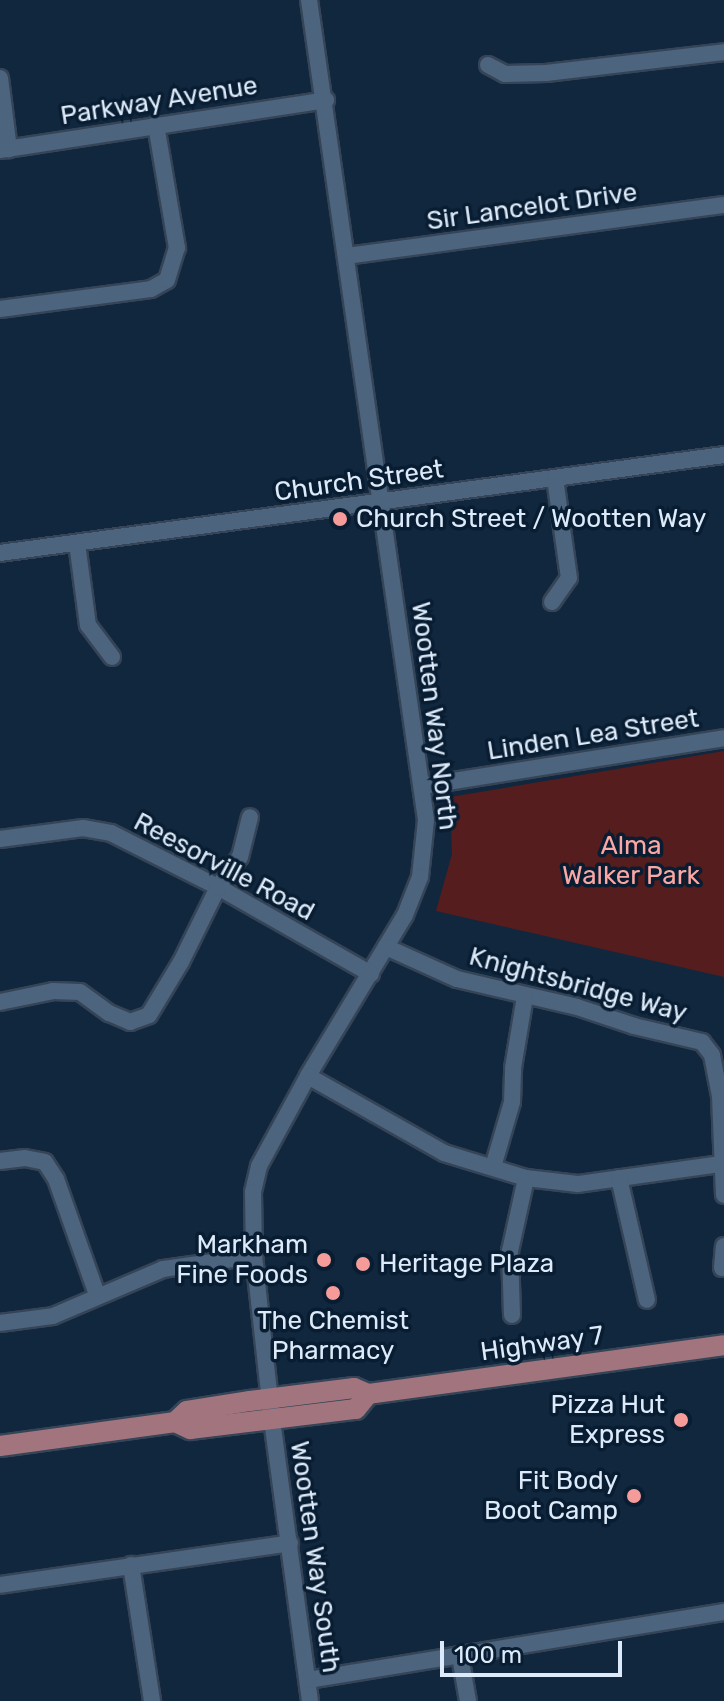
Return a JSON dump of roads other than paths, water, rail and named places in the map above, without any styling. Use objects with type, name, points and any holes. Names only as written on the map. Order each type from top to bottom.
[{"type":"main road","name":"Highway 7","points":[[0,1446],[175,1422],[190,1429],[271,1410],[356,1409],[368,1394],[724,1345]]},
{"type":"street","name":"Wootten Way North","points":[[271,1410],[251,1215],[259,1166],[308,1076],[405,915],[420,877],[426,820],[326,100],[309,0]]},
{"type":"street","points":[[488,65],[505,74],[546,73],[724,52]]},
{"type":"street","points":[[0,78],[4,150]]},
{"type":"street","name":"Parkway Avenue","points":[[4,150],[326,100]]},
{"type":"street","points":[[0,309],[151,289],[167,280],[173,270],[177,248],[156,125]]},
{"type":"street","name":"Sir Lancelot Drive","points":[[346,256],[724,205]]},
{"type":"street","name":"Church Street","points":[[0,553],[724,455]]},
{"type":"street","points":[[552,602],[569,578],[555,478]]},
{"type":"street","points":[[77,543],[88,625],[112,657]]},
{"type":"street","name":"Linden Lea Street","points":[[422,786],[724,738]]},
{"type":"street","points":[[0,1002],[53,991],[80,992],[109,1013],[130,1022],[149,1015],[181,962],[218,887],[240,857],[250,817]]},
{"type":"street","name":"Reesorville Road","points":[[0,839],[83,828],[111,833],[218,887],[371,974]]},
{"type":"street","name":"Knightsbridge Way","points":[[386,947],[457,979],[702,1042],[712,1055],[720,1096],[724,1195]]},
{"type":"street","points":[[493,1167],[512,1102],[513,1068],[525,996]]},
{"type":"street","points":[[308,1076],[444,1153],[526,1178],[578,1184],[721,1164]]},
{"type":"street","points":[[0,1161],[25,1158],[45,1162],[56,1179],[97,1295]]},
{"type":"street","points":[[512,1315],[510,1251],[526,1178]]},
{"type":"street","points":[[619,1178],[647,1300]]},
{"type":"street","points":[[722,1268],[724,1246]]},
{"type":"street","points":[[0,1323],[53,1316],[163,1269],[254,1256]]},
{"type":"street","name":"Wootten Way South","points":[[271,1410],[310,1701]]},
{"type":"street","points":[[0,1585],[290,1543]]},
{"type":"street","points":[[131,1565],[152,1701]]},
{"type":"street","points":[[308,1680],[724,1612]]},
{"type":"street","points":[[460,1656],[468,1701]]},
{"type":"place","name":"Church Street / Wootten Way","points":[[340,519]]},
{"type":"place","name":"Markham Fine Foods","points":[[324,1260]]},
{"type":"place","name":"Heritage Plaza","points":[[363,1264]]},
{"type":"place","name":"The Chemist Pharmacy","points":[[333,1293]]},
{"type":"place","name":"Pizza Hut Express","points":[[681,1420]]},
{"type":"place","name":"Fit Body Boot Camp","points":[[634,1496]]},
{"type":"park label","name":"Alma Walker Park","points":[[631,861]]}]
